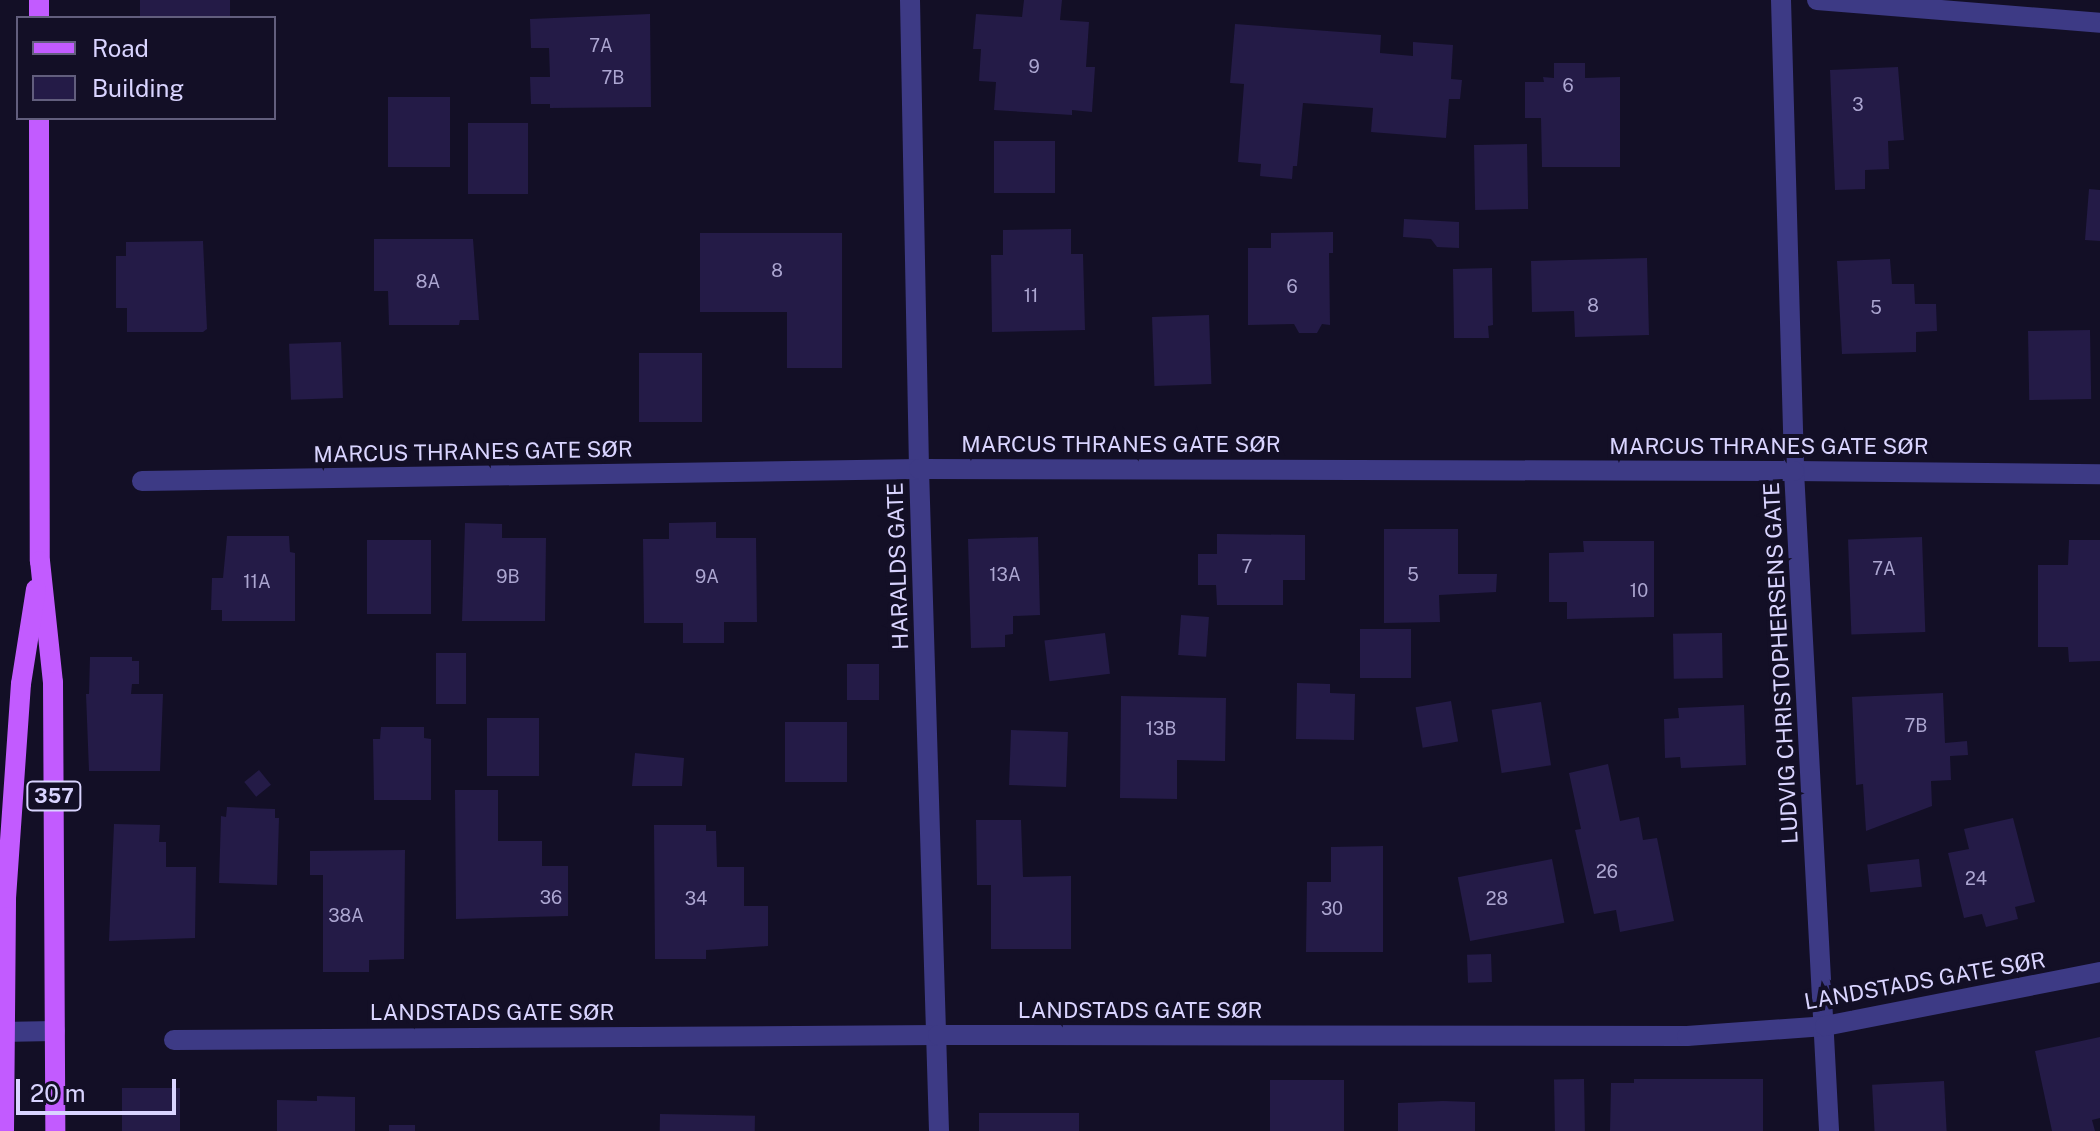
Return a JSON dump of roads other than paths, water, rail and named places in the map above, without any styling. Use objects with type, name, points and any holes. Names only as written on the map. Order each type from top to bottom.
[{"type":"main road","name":"357","points":[[39,120],[40,561],[53,682],[55,1131]]},
{"type":"main road","name":"357","points":[[4,1131],[2,1032],[6,898],[21,684],[40,561]]},
{"type":"street","name":"HARALDS GATE","points":[[910,0],[919,469],[939,1131]]},
{"type":"street","name":"LUDVIG CHRISTOPHERSENS GATE","points":[[1781,0],[1794,471],[1829,1131]]},
{"type":"street","points":[[1817,0],[2100,23]]},
{"type":"street","name":"MARCUS THRANES GATE SØR","points":[[142,481],[919,469],[2100,474]]},
{"type":"street","name":"LANDSTADS GATE SØR","points":[[174,1040],[938,1035],[1687,1036],[1825,1026],[2100,972]]},
{"type":"street","points":[[2,1032],[55,1031]]}]
